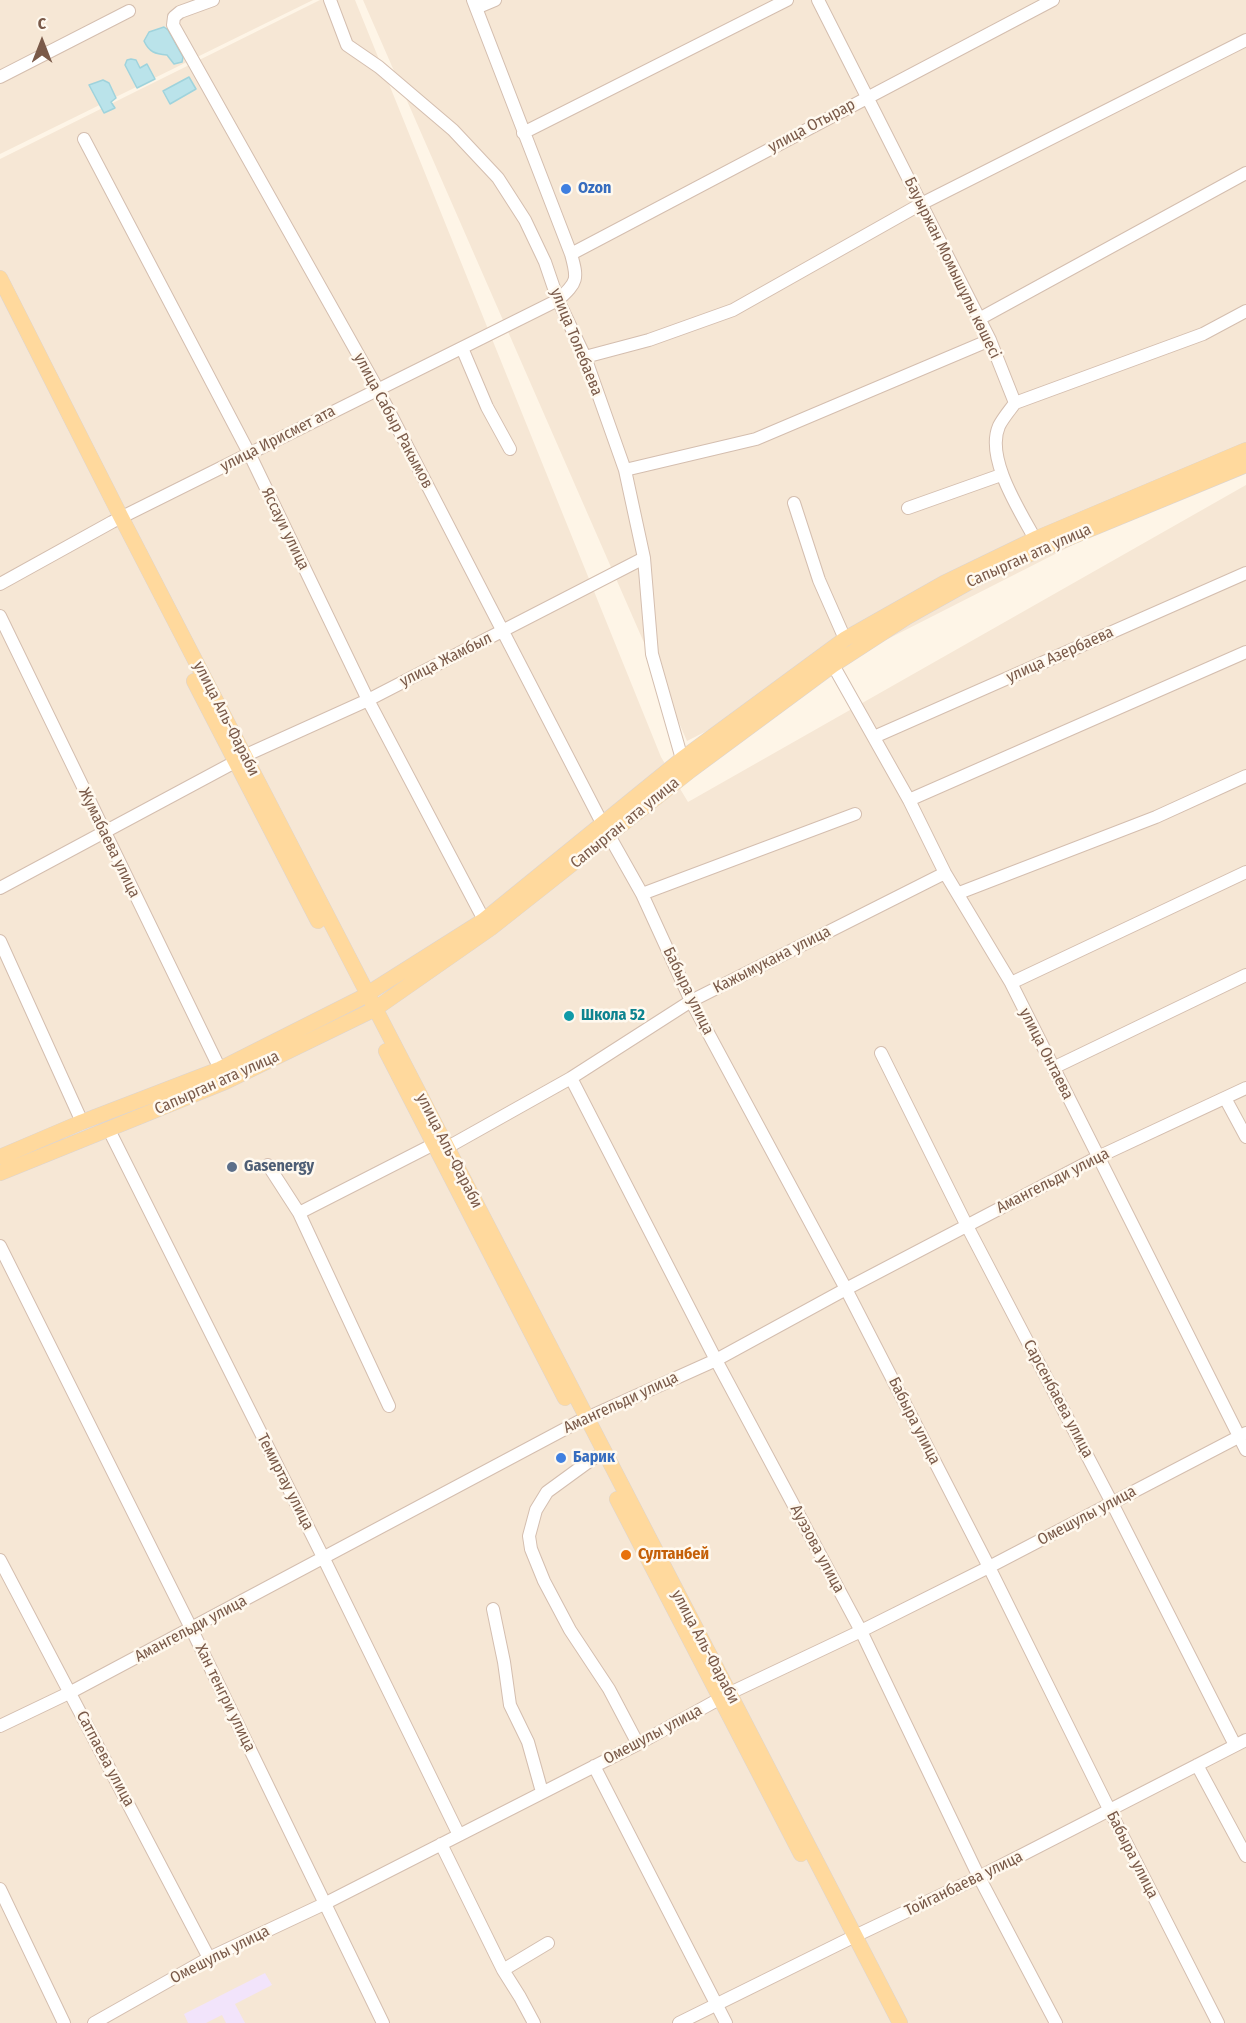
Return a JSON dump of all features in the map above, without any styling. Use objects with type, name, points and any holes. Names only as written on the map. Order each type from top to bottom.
[{"type":"main road","name":"улица Аль-Фараби","points":[[0,278],[117,520]]},
{"type":"main road","name":"улица Аль-Фараби","points":[[0,302],[117,520],[441,1144],[850,1938],[889,2023]]},
{"type":"main road","name":"Сапырган ата улица","points":[[0,1173],[225,1082],[371,1011],[491,928],[605,830],[682,759],[845,639],[944,583],[1035,539],[1246,450]]},
{"type":"main road","name":"Сапырган ата улица","points":[[0,1157],[82,1122],[220,1069],[363,996],[484,920],[833,665],[907,616],[975,579],[1037,550],[1246,465]]},
{"type":"main road","name":"улица Аль-Фараби","points":[[583,1420],[595,1457],[725,1696]]},
{"type":"main road","name":"улица Аль-Фараби","points":[[850,1938],[900,2023]]},
{"type":"street","name":"улица Сабыр Ракымов","points":[[211,0],[180,12],[174,17],[174,25],[377,388],[605,830]]},
{"type":"street","name":"улица Толебаева","points":[[330,0],[347,45],[378,67],[453,130],[498,178],[525,220],[545,262],[558,300],[585,357],[625,470],[644,558],[652,654],[682,759]]},
{"type":"street","points":[[495,0],[475,4],[577,275],[573,287],[558,300]]},
{"type":"street","points":[[523,133],[787,0]]},
{"type":"street","name":"Бауыржан Момышұлы көшесі","points":[[818,0],[990,340],[1015,403]]},
{"type":"street","name":"улица Отырар","points":[[571,254],[1053,0]]},
{"type":"street","points":[[0,76],[129,11]]},
{"type":"street","points":[[585,357],[649,340],[733,310],[921,204],[1246,39]]},
{"type":"street","name":"Яссауи улица","points":[[84,139],[250,454],[368,700],[484,920]]},
{"type":"street","points":[[979,319],[1246,173]]},
{"type":"street","name":"улица Ирисмет ата","points":[[0,584],[117,520],[377,388],[558,300]]},
{"type":"street","points":[[1035,539],[1001,475],[997,449],[999,427],[1015,403],[1203,334],[1246,311]]},
{"type":"street","points":[[625,470],[756,439],[990,340]]},
{"type":"street","points":[[462,348],[487,407],[510,449]]},
{"type":"street","points":[[908,508],[1001,475]]},
{"type":"street","points":[[794,503],[819,580],[845,639]]},
{"type":"street","name":"улица Жамбыл","points":[[0,888],[240,759],[368,700],[644,558]]},
{"type":"street","name":"улица Азербаева","points":[[874,737],[1246,573]]},
{"type":"street","name":"Жумабаева улица","points":[[0,616],[220,1069]]},
{"type":"street","points":[[909,800],[1246,652]]},
{"type":"street","name":"улица Онтаева","points":[[833,665],[909,800],[945,873],[1011,983],[1242,1435],[1246,1450]]},
{"type":"street","points":[[959,893],[1156,817],[1246,776]]},
{"type":"street","points":[[642,894],[855,814]]},
{"type":"street","name":"Бабыра улица","points":[[605,830],[642,894],[691,1001],[846,1289],[989,1567],[1218,2023]]},
{"type":"street","points":[[1011,983],[1246,872]]},
{"type":"street","name":"Кажымукана улица","points":[[298,1213],[571,1078],[691,1001],[945,873]]},
{"type":"street","points":[[0,941],[82,1122]]},
{"type":"street","points":[[1053,1068],[1246,975]]},
{"type":"street","name":"Сарсенбаева улица","points":[[881,1053],[967,1226],[1112,1503],[1241,1742]]},
{"type":"street","name":"Ауэзова улица","points":[[571,1078],[716,1360],[861,1631],[979,1877],[1056,2023]]},
{"type":"street","name":"Амангельди улица","points":[[0,1726],[70,1692],[324,1559],[583,1420],[716,1360],[1098,1157],[1246,1088]]},
{"type":"street","points":[[1225,1098],[1246,1137]]},
{"type":"street","name":"Темиртау улица","points":[[109,1130],[324,1559],[459,1835]]},
{"type":"street","points":[[268,1165],[298,1213],[389,1406]]},
{"type":"street","name":"Хан тенгри улица","points":[[0,1246],[192,1628],[324,1904],[384,2023]]},
{"type":"street","name":"Омешулы улица","points":[[94,2023],[210,1958],[324,1904],[638,1744],[725,1696],[989,1567],[1242,1435]]},
{"type":"street","points":[[595,1457],[547,1492],[536,1510],[529,1536],[531,1549],[544,1581],[570,1630],[609,1689],[638,1744]]},
{"type":"street","name":"Сатпаева улица","points":[[0,1560],[210,1958]]},
{"type":"street","points":[[493,1609],[510,1705],[528,1742],[542,1792]]},
{"type":"street","name":"Тойганбаева улица","points":[[679,2023],[979,1877],[1241,1742]]},
{"type":"street","points":[[1197,1765],[1246,1856]]},
{"type":"street","points":[[594,1766],[726,2023]]},
{"type":"street","points":[[441,1844],[502,1970],[534,2023]]},
{"type":"street","points":[[0,1889],[64,2023]]},
{"type":"street","points":[[502,1970],[548,1943]]},
{"type":"shaded area","points":[[0,0],[313,0],[0,154]]},
{"type":"shaded area","points":[[320,0],[355,0],[661,757],[688,802],[1246,485],[1246,2023],[0,2023],[0,159]]},
{"type":"shaded area","points":[[363,0],[1246,0],[1246,457],[687,741]]},
{"type":"shaded area","points":[[265,1973],[272,1985],[235,2004],[245,2023],[226,2023],[222,2015],[206,2023],[188,2023],[184,2014]]},
{"type":"water","points":[[164,27],[183,57],[182,62],[174,64],[167,55],[156,53],[146,45],[144,41],[149,32]]},
{"type":"water","points":[[127,60],[136,60],[140,68],[147,64],[155,79],[137,88],[125,65]]},
{"type":"water","points":[[189,77],[196,89],[170,104],[163,91]]},
{"type":"water","points":[[103,80],[109,83],[116,98],[111,102],[115,108],[104,113],[89,85]]},
{"type":"place","name":"Ozon","points":[[566,189]]},
{"type":"place","name":"Школа 52","points":[[569,1016]]},
{"type":"place","name":"Gasenergy","points":[[232,1167]]},
{"type":"place","name":"Барик","points":[[561,1458]]},
{"type":"place","name":"Султанбей","points":[[626,1555]]}]
